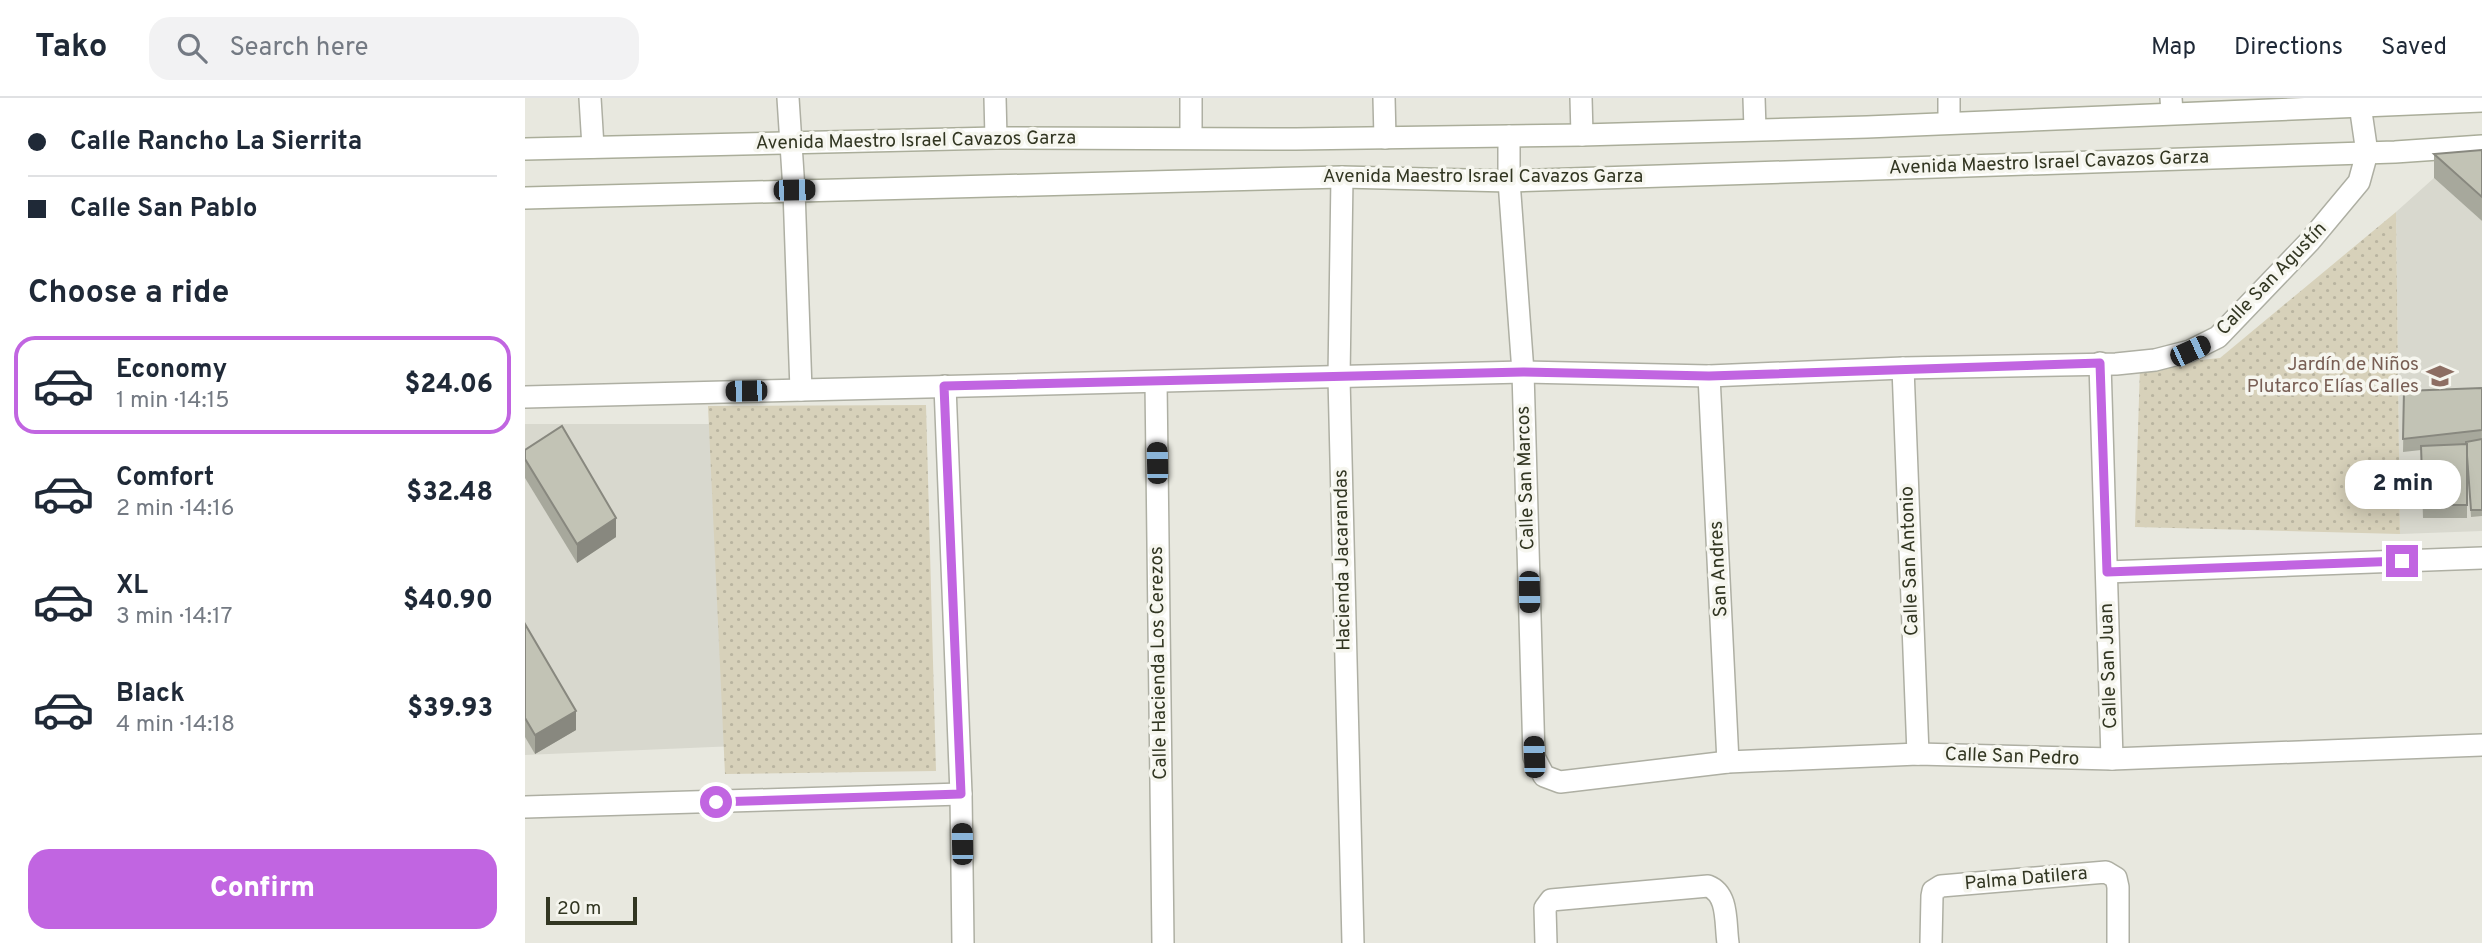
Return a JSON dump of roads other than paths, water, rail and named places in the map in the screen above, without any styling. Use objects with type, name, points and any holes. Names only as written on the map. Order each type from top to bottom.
[{"type":"street","points":[[590,98],[593,147]]},
{"type":"street","points":[[788,98],[801,390]]},
{"type":"street","points":[[995,98],[996,138]]},
{"type":"street","points":[[1191,98],[1191,138]]},
{"type":"street","points":[[1384,98],[1385,138]]},
{"type":"street","points":[[1581,98],[1582,135]]},
{"type":"street","points":[[1754,98],[1755,129]]},
{"type":"street","points":[[1949,98],[1949,122]]},
{"type":"street","name":"Avenida Maestro Israel Cavazos Garza","points":[[525,149],[996,138],[1582,135],[1867,127],[2172,106],[2482,101]]},
{"type":"street","name":"Calle San Agustín","points":[[525,397],[1523,372],[1709,376],[1903,368],[2116,364],[2155,360],[2190,351],[2218,337],[2339,208],[2359,182],[2367,153],[2359,102]]},
{"type":"street","name":"Calle San Marcos","points":[[1509,136],[1509,181],[1523,372],[1534,757],[1544,776]]},
{"type":"street","name":"Avenida Maestro Israel Cavazos Garza","points":[[525,198],[1342,177],[1509,181],[2367,153],[2482,146]]},
{"type":"street","name":"Hacienda Jacarandas","points":[[1342,177],[1339,378],[1353,943]]},
{"type":"street","name":"Calle San Juan","points":[[2100,363],[2112,760]]},
{"type":"street","name":"Calle San Antonio","points":[[1903,368],[1918,754]]},
{"type":"street","name":"San Andres","points":[[1709,376],[1728,762]]},
{"type":"street","name":"Calle Hacienda Los Cerezos","points":[[1156,382],[1163,943]]},
{"type":"street","points":[[944,386],[961,794],[963,943]]},
{"type":"street","points":[[2107,572],[2482,558]]},
{"type":"street","name":"Calle San Pedro","points":[[1544,776],[1560,782],[1728,762],[1918,754],[2112,760],[2482,745]]},
{"type":"street","points":[[525,807],[961,794]]},
{"type":"street","name":"Palma Datilera","points":[[1931,943],[1931,896],[1936,888],[2106,872],[2116,878],[2118,887],[2118,943]]},
{"type":"street","points":[[1546,943],[1547,904],[1556,898],[1708,886],[1720,893],[1728,943]]},
{"type":"place","name":"Jardín de Niños Plutarco Elías Calles","points":[[2440,376]]}]
